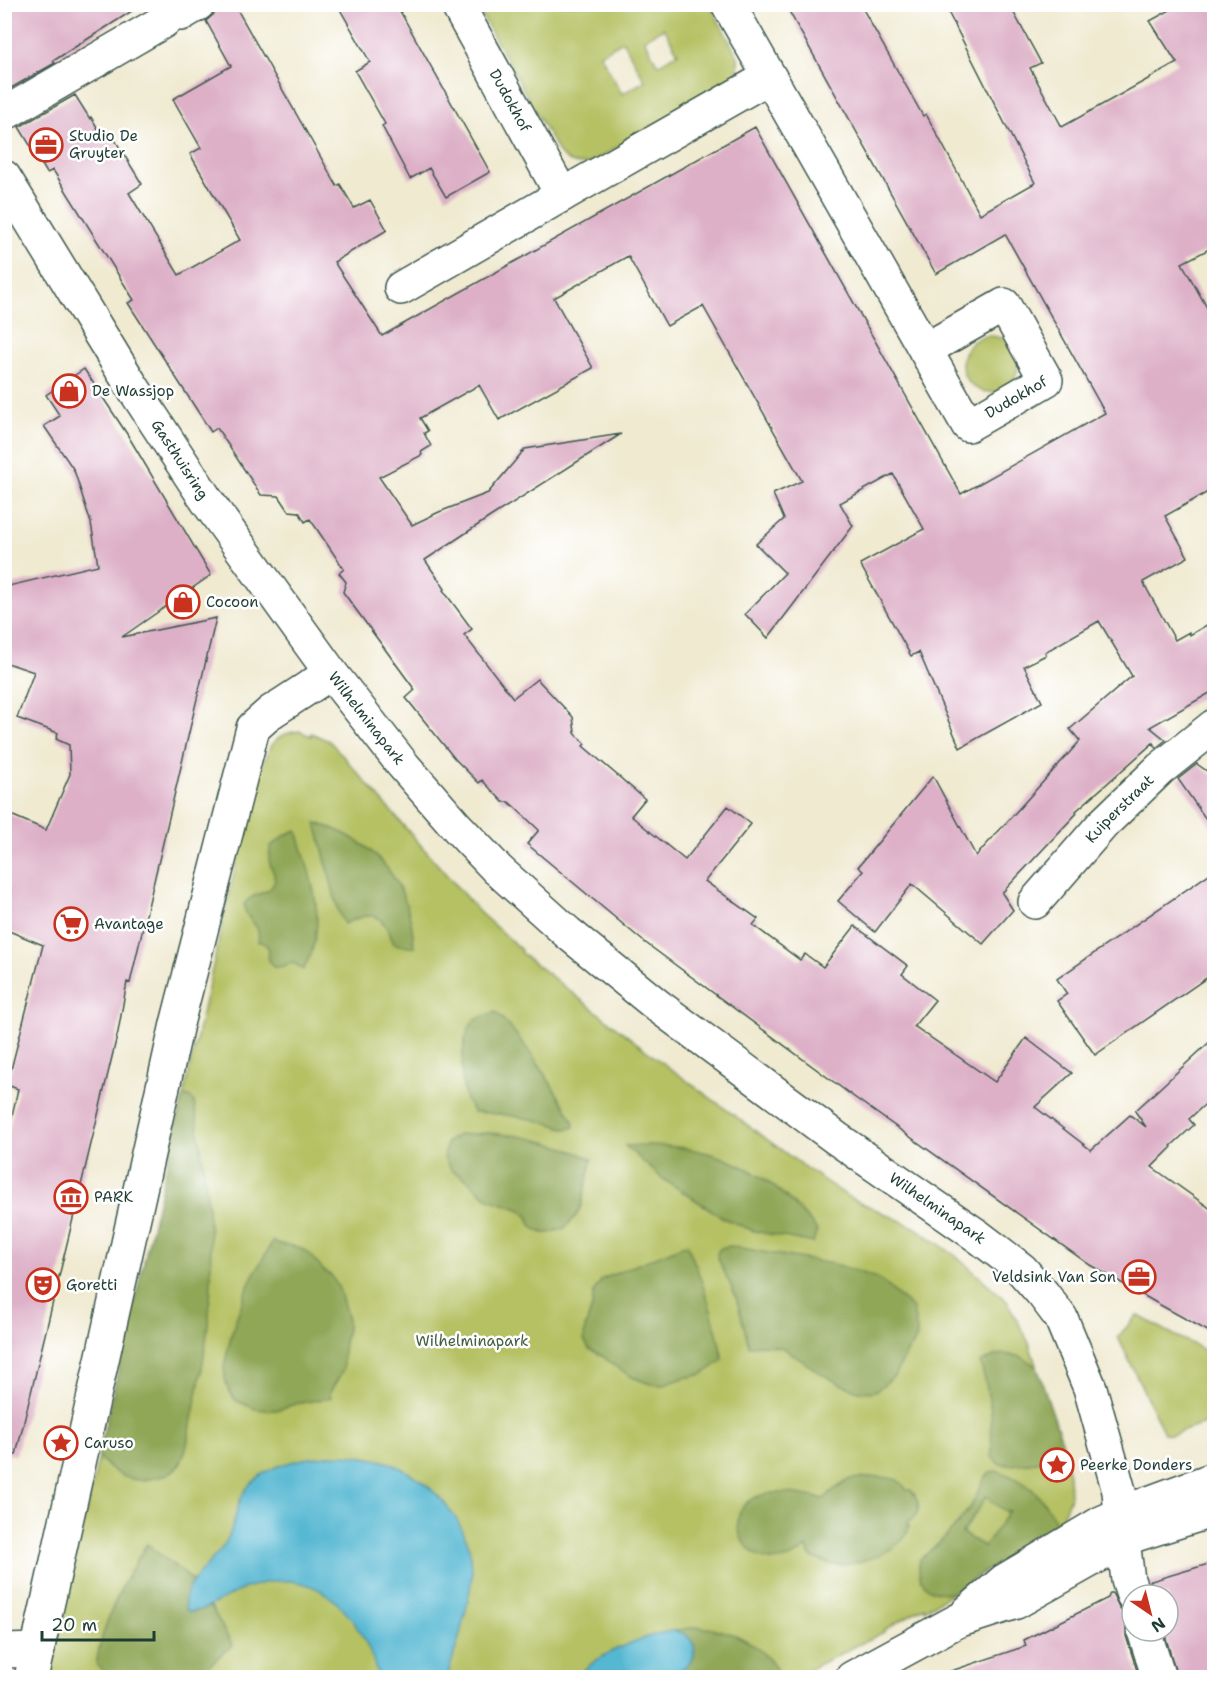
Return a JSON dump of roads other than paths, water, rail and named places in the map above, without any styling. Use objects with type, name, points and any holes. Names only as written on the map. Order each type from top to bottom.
[{"type":"street","name":"Dudokhof","points":[[457,4],[562,195]]},
{"type":"street","points":[[728,4],[925,350]]},
{"type":"street","points":[[4,114],[181,13]]},
{"type":"street","points":[[401,288],[769,77]]},
{"type":"street","name":"Gasthuisring","points":[[4,177],[130,383],[201,491],[331,673]]},
{"type":"street","name":"Wilhelminapark","points":[[34,1664],[177,1024],[253,728],[271,712],[331,673],[403,765],[457,827],[497,868],[568,933],[677,1020],[836,1138],[979,1237],[1020,1269],[1043,1294],[1061,1318],[1090,1388],[1119,1491],[1129,1583]]},
{"type":"street","name":"Kuiperstraat","points":[[1035,902],[1103,824],[1160,769],[1215,726]]},
{"type":"street","points":[[852,1677],[957,1621],[1005,1581],[1092,1528],[1122,1528],[1215,1479]]},
{"type":"street","points":[[1122,1528],[1135,1535],[1215,1510]]},
{"type":"street","points":[[1148,1643],[1159,1677]]},
{"type":"street","points":[[4,1650],[34,1664]]},
{"type":"water","points":[[342,1455],[382,1461],[410,1473],[437,1495],[458,1522],[466,1538],[472,1571],[470,1589],[463,1625],[448,1677],[378,1677],[367,1645],[348,1615],[323,1592],[307,1585],[290,1581],[264,1583],[241,1590],[206,1608],[190,1612],[186,1610],[187,1592],[198,1575],[224,1545],[240,1501],[250,1484],[267,1471],[287,1463],[320,1456]]},
{"type":"water","points":[[671,1631],[687,1636],[694,1649],[691,1660],[673,1677],[633,1677],[629,1673],[621,1672],[608,1677],[577,1677],[609,1652],[638,1640]]},
{"type":"place","name":"Studio De Gruyter","points":[[46,145]]},
{"type":"place","name":"De Wassjop","points":[[69,391]]},
{"type":"place","name":"Cocoon","points":[[183,602]]},
{"type":"place","name":"Avantage","points":[[71,924]]},
{"type":"place","name":"PARK","points":[[71,1197]]},
{"type":"place","name":"Veldsink Van Son","points":[[1139,1277]]},
{"type":"place","name":"Goretti","points":[[43,1285]]},
{"type":"place","name":"Caruso","points":[[61,1443]]},
{"type":"place","name":"Peerke Donders","points":[[1057,1465]]}]
